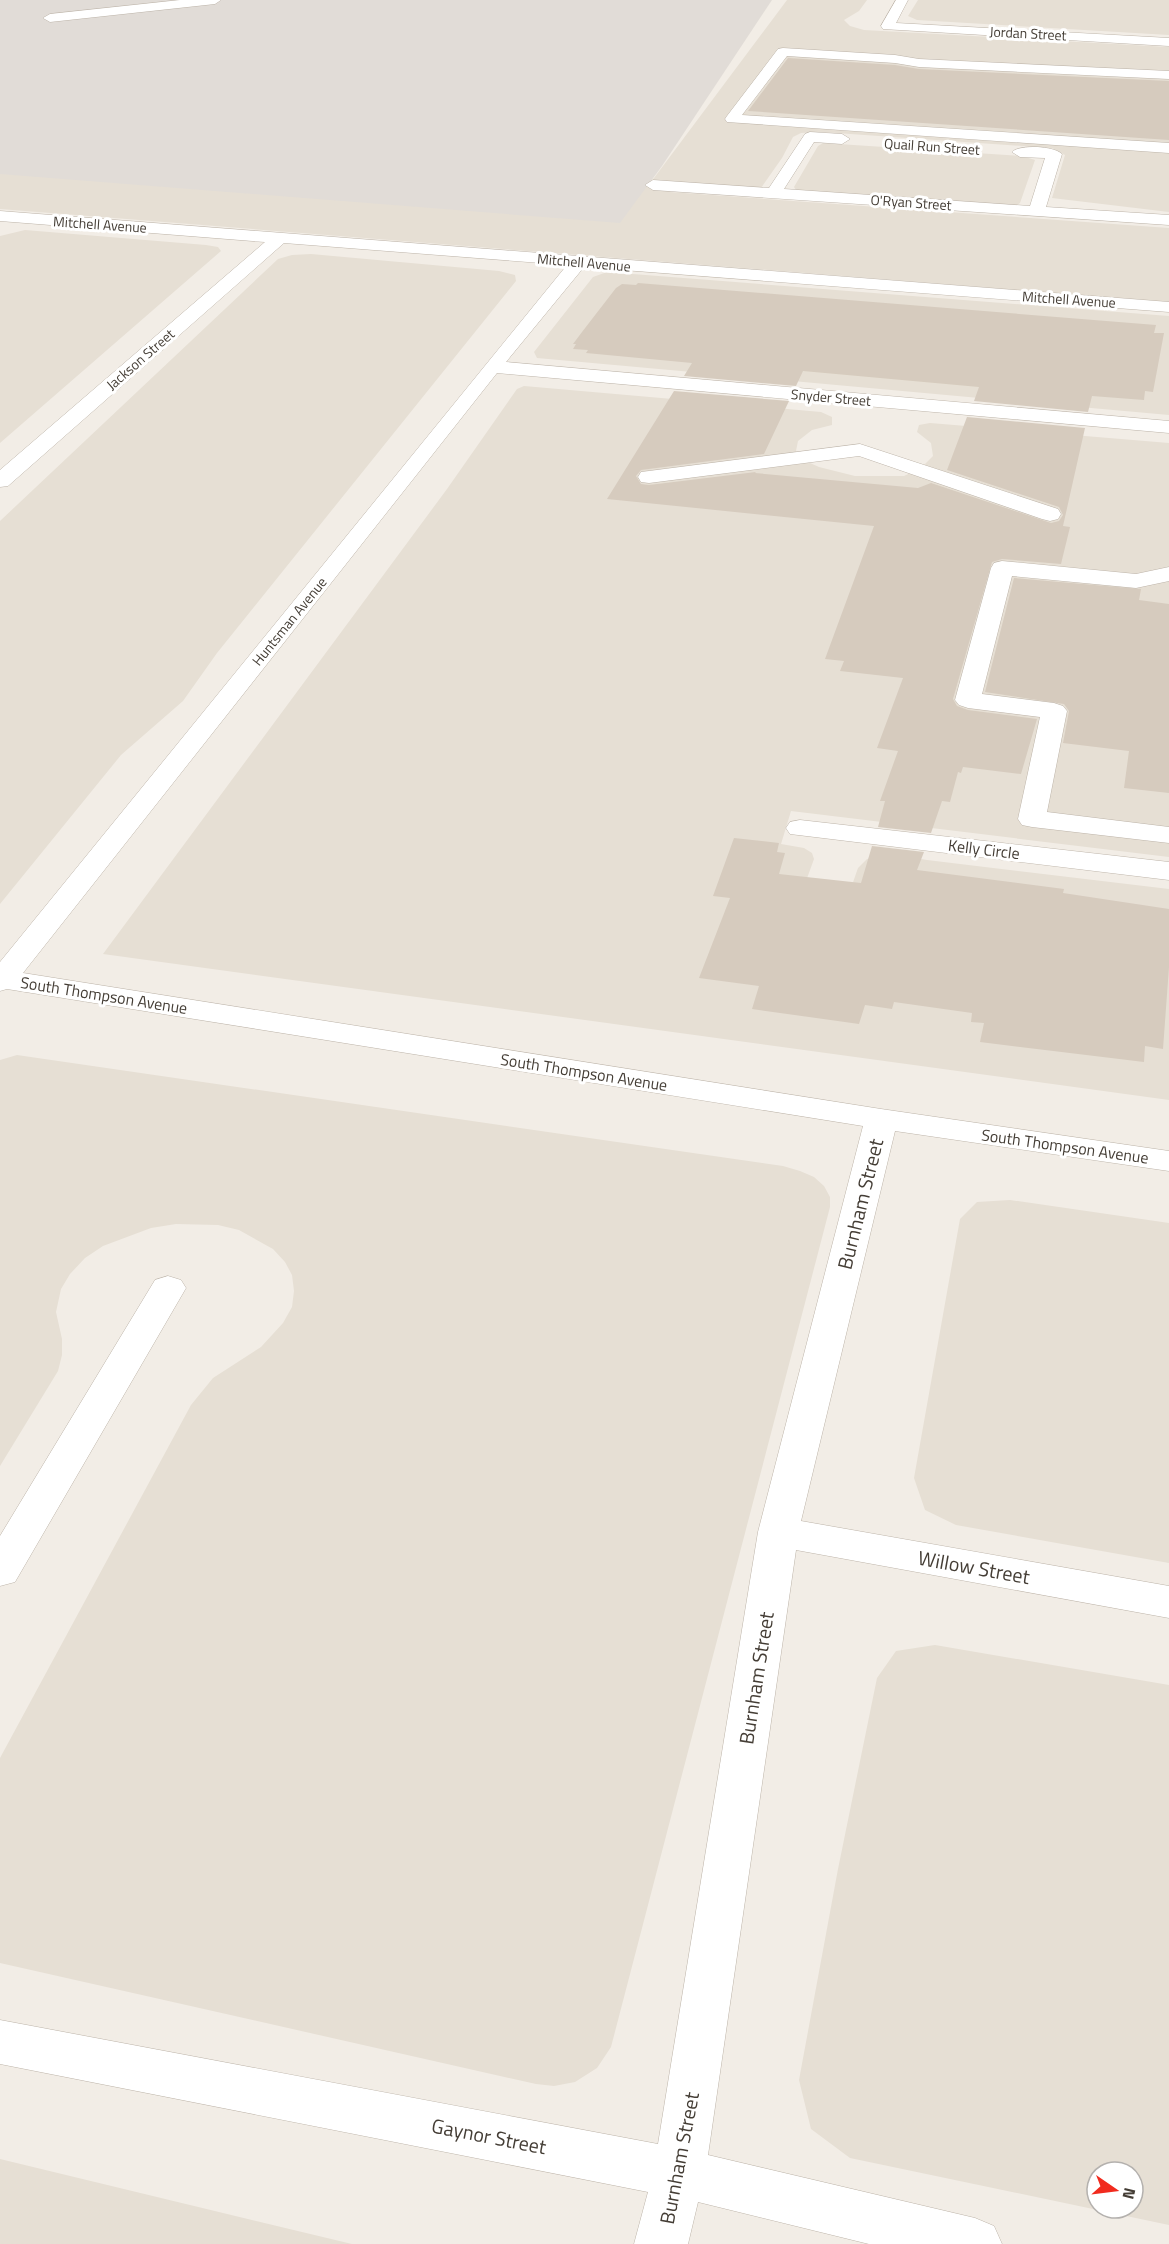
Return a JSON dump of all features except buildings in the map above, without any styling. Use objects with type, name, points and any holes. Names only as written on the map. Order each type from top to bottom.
[{"type":"street","points":[[50,18],[215,0]]},
{"type":"street","name":"Jordan Street","points":[[902,0],[888,26],[1169,42]]},
{"type":"street","points":[[1169,75],[990,68],[919,63],[896,58],[783,52],[732,119],[1169,148]]},
{"type":"street","name":"Quail Run Street","points":[[774,192],[810,137],[1054,154],[1036,211]]},
{"type":"street","name":"O'Ryan Street","points":[[652,185],[1169,220]]},
{"type":"street","name":"Mitchell Avenue","points":[[1,217],[1169,307]]},
{"type":"street","name":"Jackson Street","points":[[0,481],[281,237]]},
{"type":"street","name":"Huntsman Avenue","points":[[1,980],[579,262]]},
{"type":"street","name":"Snyder Street","points":[[493,368],[1169,427]]},
{"type":"street","points":[[867,434],[881,401]]},
{"type":"street","points":[[649,477],[867,434],[1050,514]]},
{"type":"street","points":[[1169,574],[1136,581],[1002,568],[968,700],[1054,711],[1032,819],[1169,835]]},
{"type":"street","name":"Kelly Circle","points":[[800,828],[1169,871]]},
{"type":"street","name":"South Thompson Avenue","points":[[1,980],[881,1119],[1169,1161]]},
{"type":"street","name":"Burnham Street","points":[[662,2244],[679,2173],[778,1532],[881,1119]]},
{"type":"street","points":[[0,1571],[168,1288]]},
{"type":"street","name":"Willow Street","points":[[778,1532],[1169,1602]]},
{"type":"street","name":"Gaynor Street","points":[[0,2042],[679,2173],[975,2244]]},
{"type":"shaded area","points":[[0,0],[772,0],[662,166],[620,223],[0,174]]},
{"type":"shaded area","points":[[787,0],[867,0],[859,11],[844,20],[850,26],[864,30],[1169,47],[1169,212],[1052,198],[1065,155],[1052,148],[822,132],[801,133],[793,137],[782,158],[761,188],[676,184],[670,192],[1169,228],[1169,302],[0,209],[0,173],[345,200],[651,182]]},
{"type":"shaded area","points":[[918,0],[1169,0],[1169,35],[917,20],[908,16]]},
{"type":"shaded area","points":[[823,143],[1022,156],[1035,160],[1020,203],[1017,205],[796,190],[794,187],[818,146]]},
{"type":"shaded area","points":[[25,230],[206,245],[218,247],[221,251],[0,443],[0,236]]},
{"type":"shaded area","points":[[311,254],[499,271],[515,275],[516,281],[217,653],[183,701],[121,755],[0,904],[0,521],[278,259],[292,255]]},
{"type":"shaded area","points":[[607,272],[1169,316],[1169,415],[537,358],[534,352],[593,277]]},
{"type":"shaded area","points":[[524,386],[821,412],[832,417],[832,425],[812,430],[798,441],[796,451],[801,459],[819,467],[855,476],[904,476],[921,468],[933,456],[931,443],[917,432],[919,425],[930,423],[1169,443],[1169,857],[791,811],[781,844],[804,848],[812,853],[814,859],[806,881],[851,888],[858,868],[867,859],[893,854],[1169,889],[1169,1100],[103,954],[447,489],[517,389]]},
{"type":"shaded area","points":[[17,1055],[783,1166],[814,1177],[824,1186],[830,1197],[830,1207],[611,2047],[597,2068],[575,2082],[554,2086],[536,2084],[0,1963],[0,1758],[191,1405],[213,1378],[261,1347],[283,1323],[292,1307],[294,1291],[292,1275],[285,1262],[273,1249],[239,1230],[218,1225],[176,1224],[151,1228],[103,1246],[85,1258],[70,1274],[61,1289],[56,1312],[62,1339],[62,1355],[58,1371],[0,1466],[0,1060]]},
{"type":"shaded area","points":[[1010,1200],[1169,1223],[1169,1563],[956,1525],[925,1510],[914,1478],[960,1219],[977,1202]]},
{"type":"shaded area","points":[[935,1645],[1169,1685],[1169,2225],[1145,2220],[1145,2160],[1085,2160],[1085,2207],[850,2158],[811,2129],[799,2080],[838,1869],[877,1678],[896,1651]]},
{"type":"shaded area","points":[[0,2159],[190,2205],[352,2244],[0,2244]]}]
